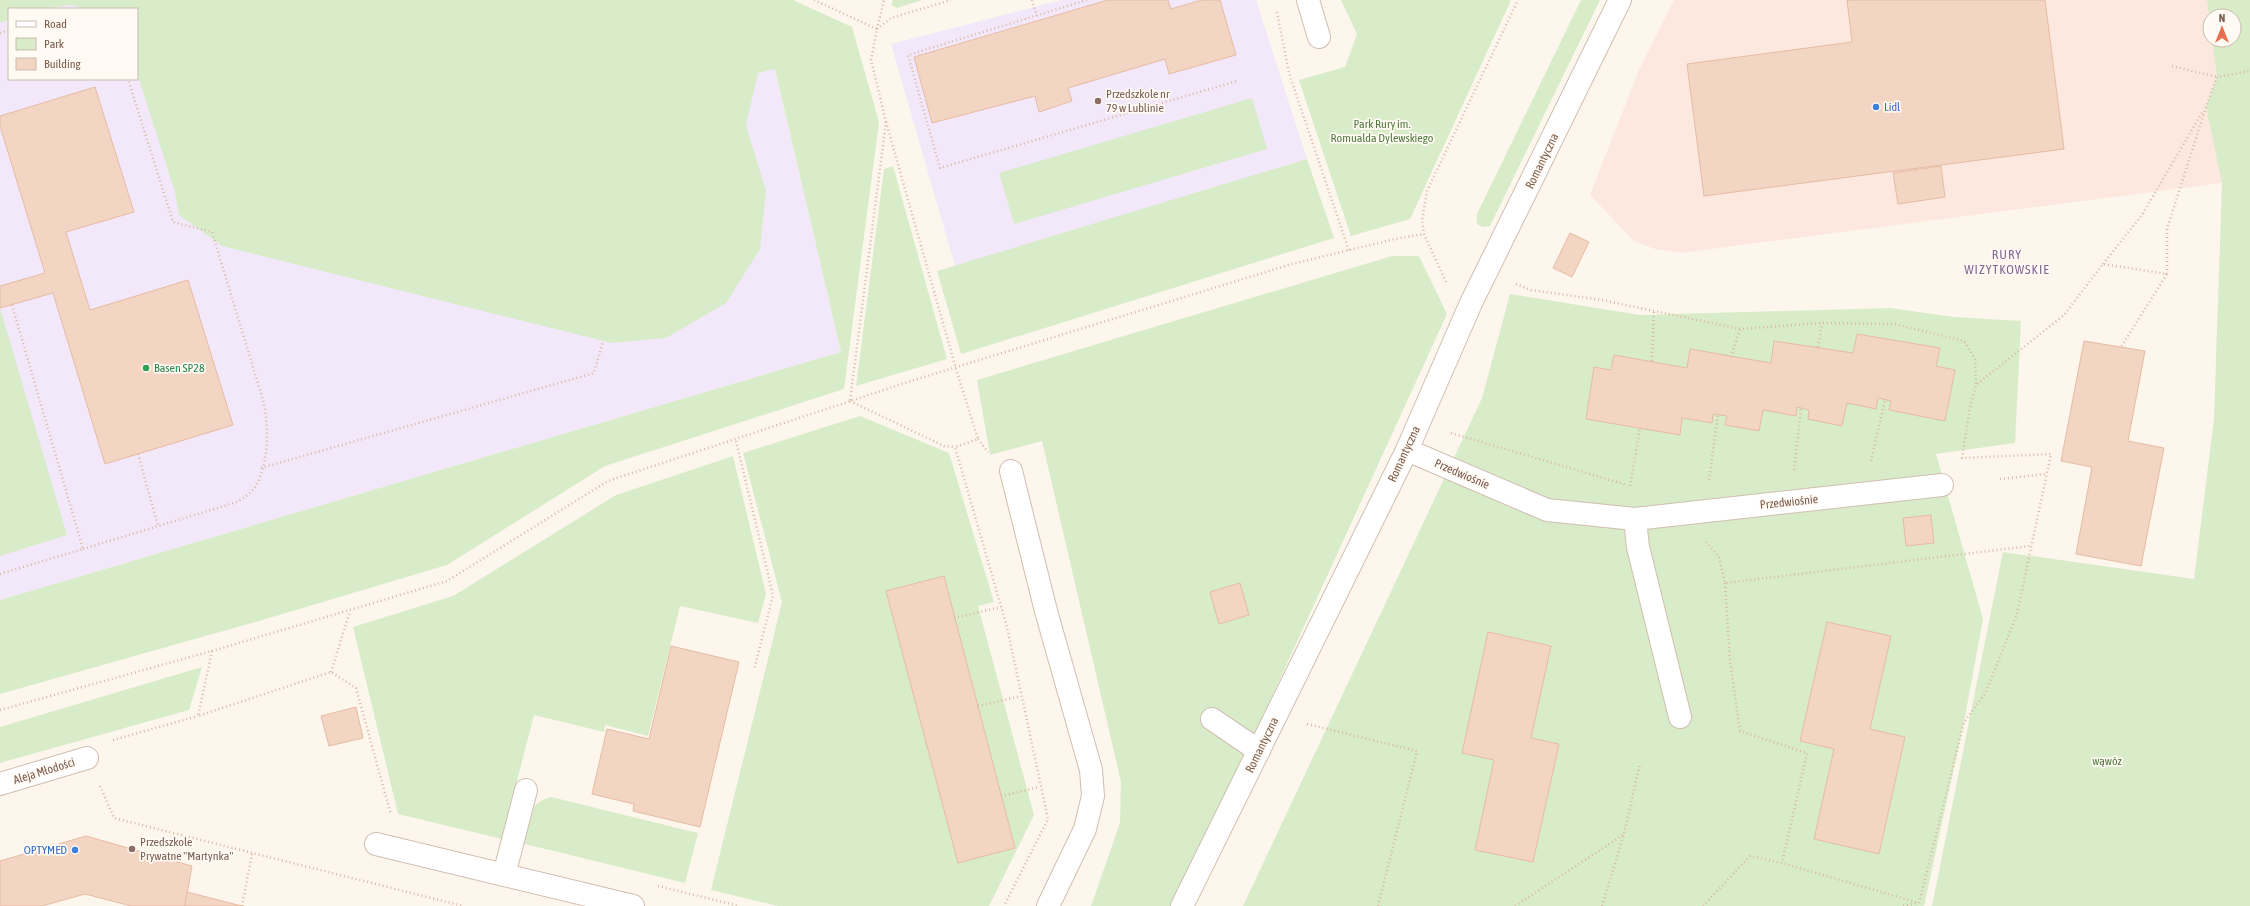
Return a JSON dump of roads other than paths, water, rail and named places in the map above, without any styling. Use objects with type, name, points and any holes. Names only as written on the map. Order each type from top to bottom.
[{"type":"street","points":[[1308,0],[1319,37]]},
{"type":"street","name":"Romantyczna","points":[[1182,906],[1407,450],[1471,303],[1620,0]]},
{"type":"street","name":"Przedwiośnie","points":[[1407,450],[1547,510],[1635,519],[1942,485]]},
{"type":"street","points":[[1011,471],[1046,611],[1091,770],[1093,796],[1086,829],[1048,906]]},
{"type":"street","points":[[1635,519],[1638,547],[1680,717]]},
{"type":"street","points":[[1212,719],[1259,751]]},
{"type":"street","name":"Aleja Młodości","points":[[0,784],[87,758]]},
{"type":"street","points":[[504,875],[526,790]]},
{"type":"street","points":[[376,844],[633,906]]},
{"type":"place","name":"Przedszkole nr 79 w Lublinie","points":[[1098,101]]},
{"type":"place","name":"Lidl","points":[[1876,107]]},
{"type":"place","name":"Basen SP28","points":[[146,368]]},
{"type":"place","name":"Przedszkole Prywatne \"Martynka\"","points":[[132,849]]},
{"type":"place","name":"OPTYMED","points":[[75,850]]},
{"type":"district","name":"RURY WIZYTKOWSKIE","points":[[2007,262]]},
{"type":"park label","name":"Park Rury im. Romualda Dylewskiego","points":[[1382,131]]},
{"type":"park label","name":"wąwóz","points":[[2107,761]]}]
